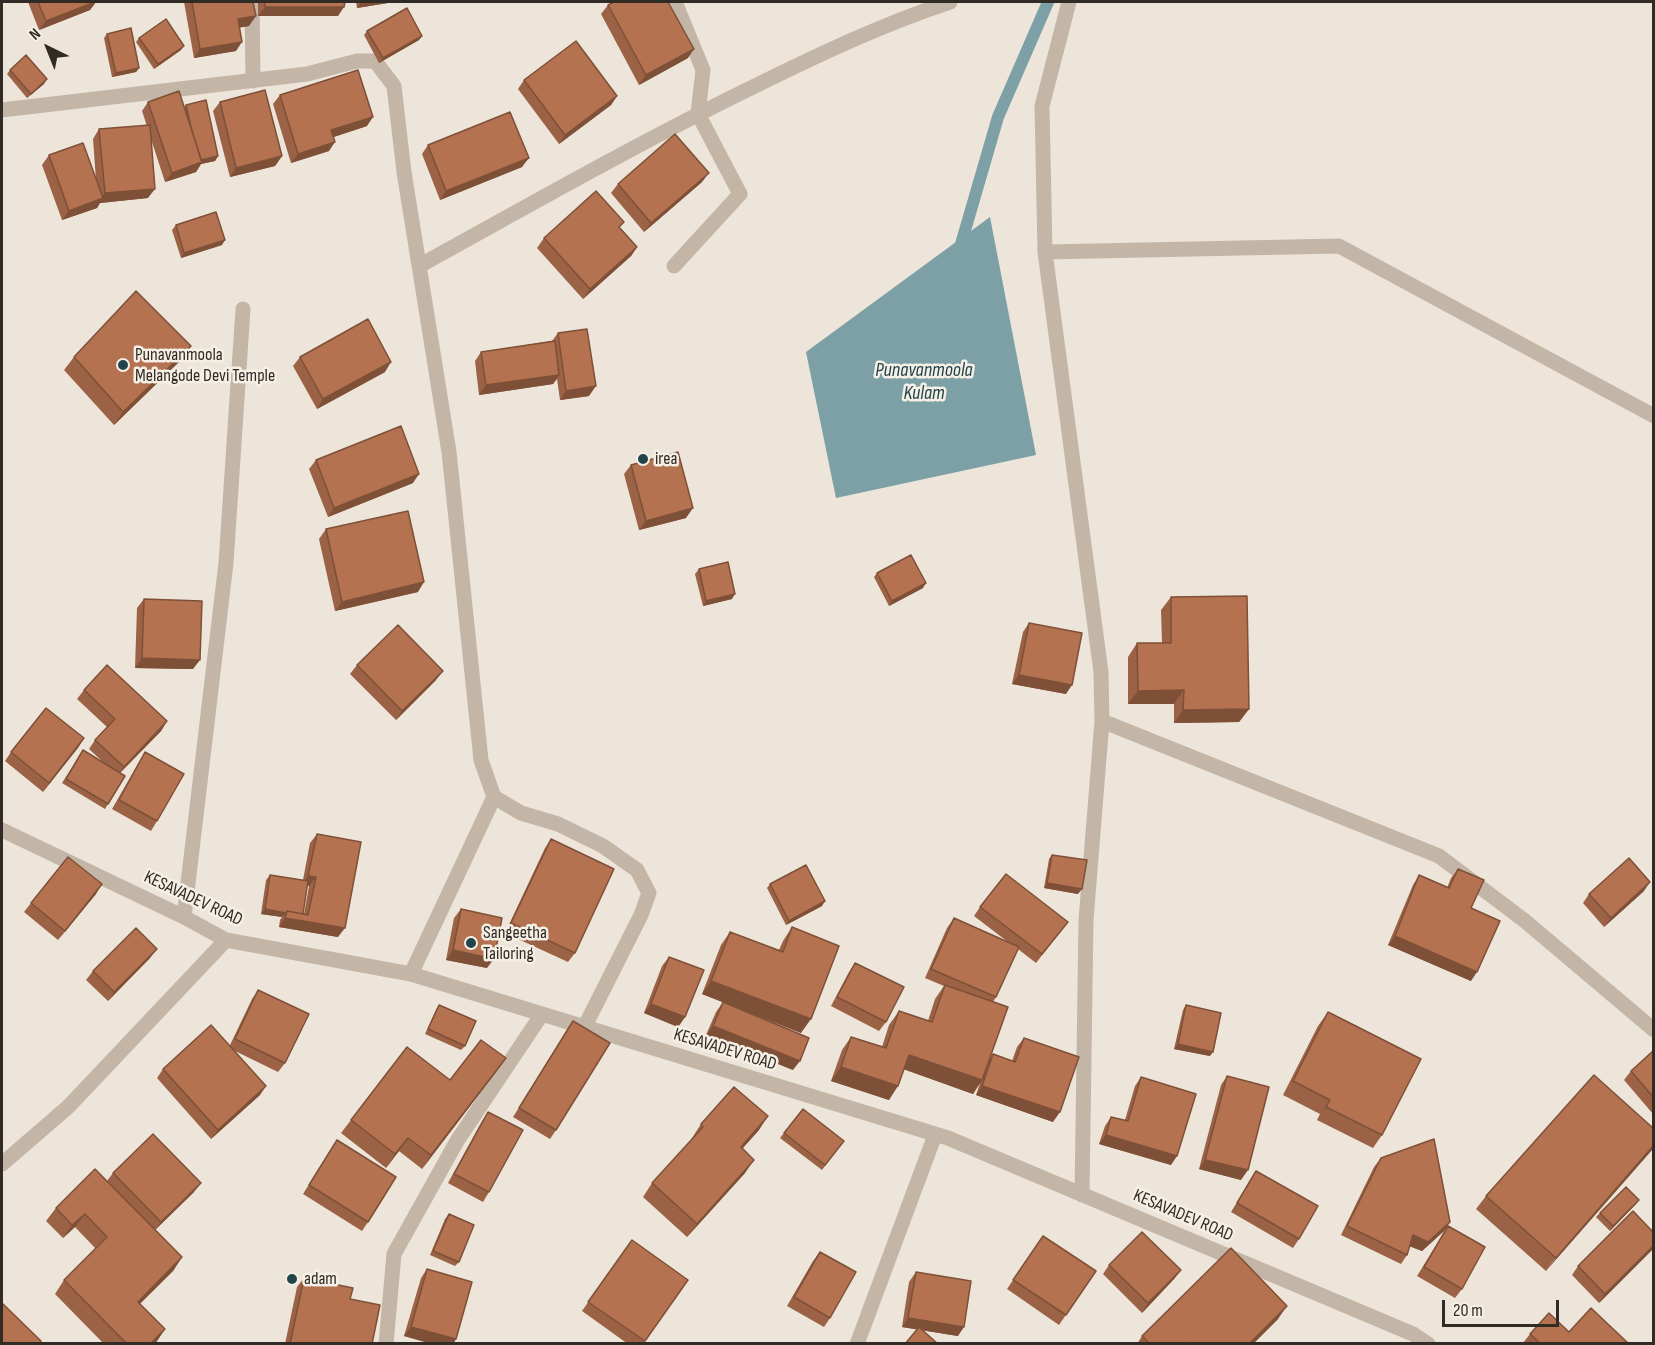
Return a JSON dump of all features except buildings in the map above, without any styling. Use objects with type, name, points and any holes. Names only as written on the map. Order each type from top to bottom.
[{"type":"street","points":[[252,2],[254,81]]},
{"type":"street","points":[[674,266],[740,194],[698,114],[703,70],[675,2]]},
{"type":"street","points":[[419,266],[698,114],[827,51],[909,15],[950,2]]},
{"type":"street","points":[[1069,2],[1042,106],[1045,252],[1101,672],[1102,721],[1086,920],[1083,1195]]},
{"type":"street","points":[[2,111],[307,74],[357,61],[375,61],[394,86],[419,266],[449,452],[482,760],[494,797],[521,813],[558,824],[603,846],[637,870],[649,893],[641,915],[584,1028]]},
{"type":"street","points":[[1045,252],[1339,246],[1653,416]]},
{"type":"street","points":[[184,916],[226,562],[243,309]]},
{"type":"street","points":[[1102,721],[1439,856],[1525,921],[1653,1030]]},
{"type":"street","points":[[411,974],[494,797]]},
{"type":"street","name":"KESAVADEV ROAD","points":[[2,830],[184,916],[226,940],[411,974],[935,1134],[1413,1334],[1428,1344]]},
{"type":"street","points":[[2,1164],[68,1107],[226,940]]},
{"type":"street","points":[[386,1344],[394,1254],[457,1141],[542,1014]]},
{"type":"street","points":[[857,1344],[935,1134]]},
{"type":"water","name":"Punavanmoola Kulam","points":[[990,217],[1036,455],[836,498],[806,352]]},
{"type":"waterway","points":[[959,251],[998,117],[1048,2]]},
{"type":"place","name":"Punavanmoola Melangode Devi Temple","points":[[123,365]]},
{"type":"place","name":"irea","points":[[643,459]]},
{"type":"place","name":"Sangeetha Tailoring","points":[[471,943]]},
{"type":"place","name":"adam","points":[[292,1279]]}]
